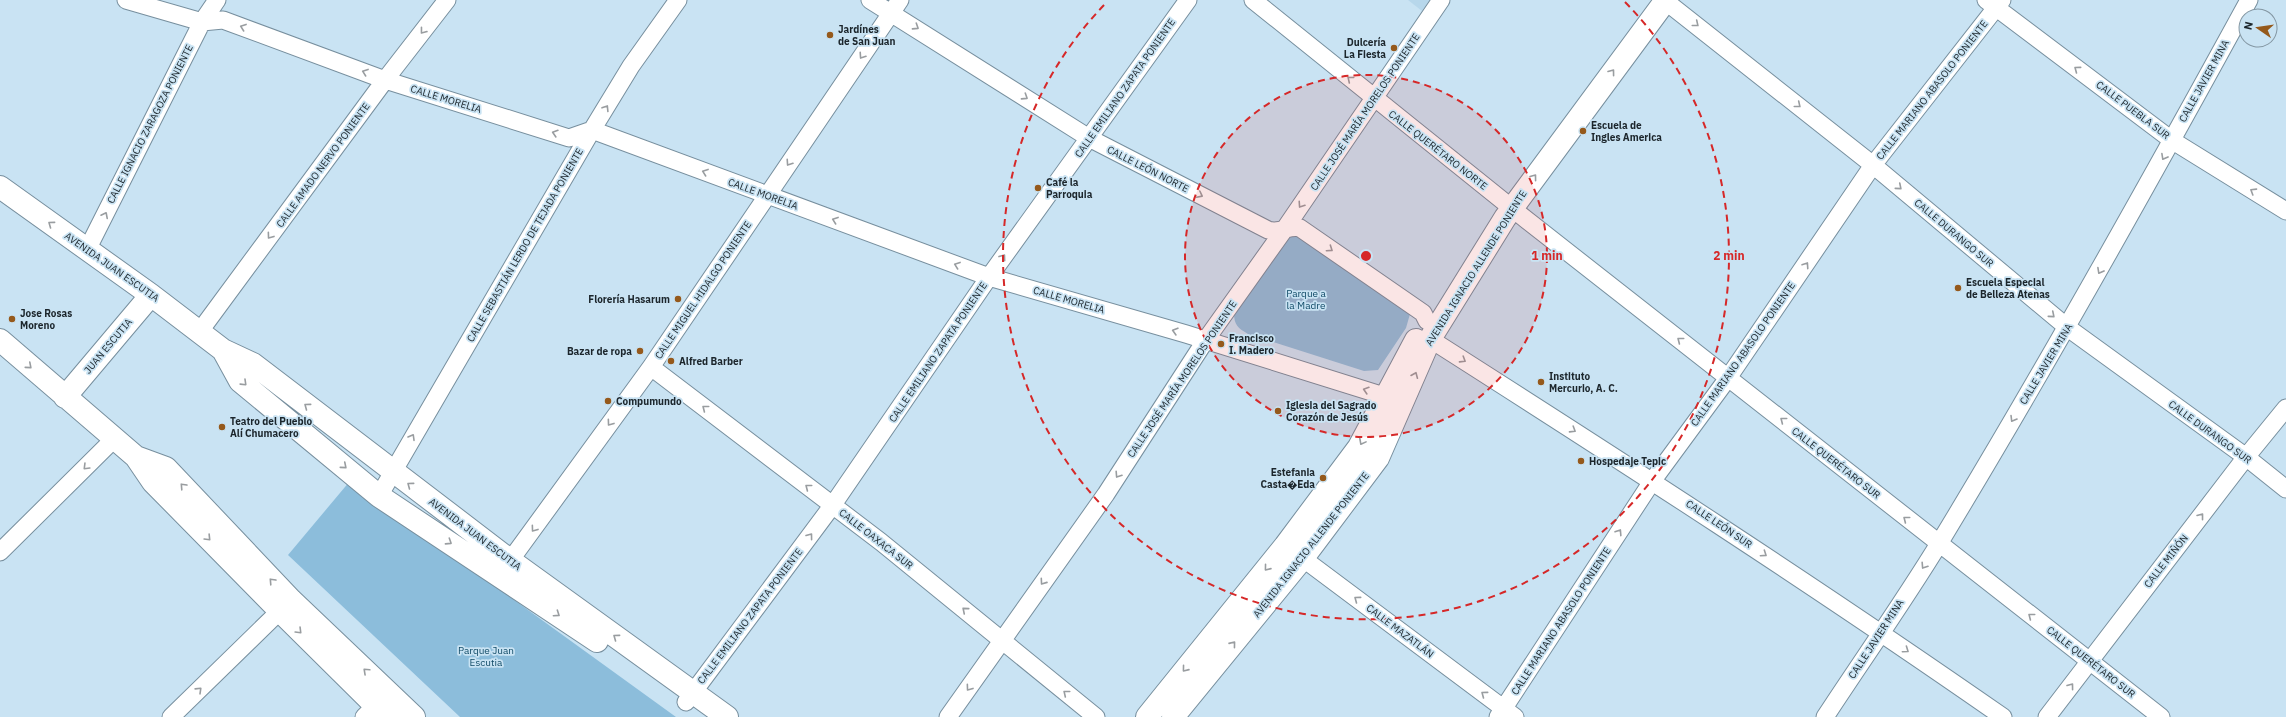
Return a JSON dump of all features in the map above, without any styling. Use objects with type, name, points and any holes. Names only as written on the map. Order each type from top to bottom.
[{"type":"main road","name":"AVENIDA IGNACIO ALLENDE PONIENTE","points":[[1147,717],[1285,546],[1394,399],[1428,330],[1512,207],[1665,0]]},
{"type":"main road","name":"AVENIDA JUAN ESCUTIA","points":[[0,187],[151,295],[223,350],[252,364],[392,471],[505,568]]},
{"type":"main road","name":"JUAN ESCUTIA","points":[[65,397],[151,295]]},
{"type":"main road","points":[[0,340],[136,457],[166,468],[285,606],[379,708],[414,717]]},
{"type":"main road","name":"AVENIDA JUAN ESCUTIA","points":[[223,350],[240,381],[379,496],[505,568],[690,697],[727,717]]},
{"type":"main road","name":"AVENIDA IGNACIO ALLENDE PONIENTE","points":[[1173,717],[1303,558],[1378,458],[1394,399]]},
{"type":"main road","name":"AVENIDA JUAN ESCUTIA","points":[[690,697],[706,717]]},
{"type":"street","name":"CALLE MORELIA","points":[[126,0],[202,22],[223,20],[385,80],[569,138],[592,130],[989,277],[1394,399]]},
{"type":"street","name":"CALLE IGNACIO ZARAGOZA PONIENTE","points":[[87,250],[202,22],[217,0]]},
{"type":"street","name":"CALLE AMADO NERVO PONIENTE","points":[[200,331],[385,80],[447,0]]},
{"type":"street","name":"CALLE SEBASTIÁN LERDO DE TEJADA PONIENTE","points":[[379,496],[392,471],[592,130],[632,66],[678,0]]},
{"type":"street","name":"CALLE LEÓN NORTE","points":[[870,0],[896,6],[1089,138],[1268,230],[1284,230],[1291,227],[1300,228],[1423,313],[1428,330]]},
{"type":"street","name":"CALLE EMILIANO ZAPATA PONIENTE","points":[[690,697],[832,506],[989,277],[1188,0]]},
{"type":"street","name":"CALLE QUERÉTARO NORTE","points":[[1253,0],[1373,98],[1512,207]]},
{"type":"street","name":"CALLE JOSÉ MARÍA MORELOS PONIENTE","points":[[948,717],[1106,494],[1205,341],[1284,230],[1441,0]]},
{"type":"street","name":"CALLE DURANGO SUR","points":[[1665,0],[1873,165],[2068,328],[2246,457],[2286,489]]},
{"type":"street","name":"CALLE JAVIER MINA","points":[[1825,717],[1939,544],[2068,328],[2173,141],[2249,0]]},
{"type":"street","name":"CALLE PUEBLA SUR","points":[[1995,2],[2173,141],[2286,211]]},
{"type":"street","name":"CALLE MARIANO ABASOLO PONIENTE","points":[[1506,714],[1653,480],[1728,378],[1873,165],[1995,2]]},
{"type":"street","name":"CALLE MIGUEL HIDALGO PONIENTE","points":[[505,568],[650,367],[896,6]]},
{"type":"street","name":"CALLE QUERÉTARO SUR","points":[[1512,207],[2161,717]]},
{"type":"street","name":"CALLE LEÓN SUR","points":[[1428,330],[1881,632],[2003,717]]},
{"type":"street","name":"CALLE OAXACA SUR","points":[[650,367],[881,542],[1096,717]]},
{"type":"street","name":"CALLE MIÑÓN","points":[[2047,717],[2246,457],[2286,408]]},
{"type":"street","points":[[0,552],[114,439]]},
{"type":"street","name":"CALLE MAZATLÁN","points":[[1285,546],[1303,558],[1506,714]]},
{"type":"street","points":[[171,717],[285,606]]},
{"type":"shaded area","points":[[1408,0],[1430,0],[1422,11]]},
{"type":"green space","name":"Parque a la Madre","points":[[1296,233],[1410,314],[1406,328],[1378,370],[1364,371],[1248,334],[1239,328],[1236,323],[1234,313],[1284,240]]},
{"type":"green space","name":"Parque Juan Escutia","points":[[350,481],[676,717],[460,717],[288,555]]},
{"type":"place","name":"Jardínes de San Juan","points":[[830,35]]},
{"type":"place","name":"Dulcería La Fiesta","points":[[1394,48]]},
{"type":"place","name":"Escuela de Ingles America","points":[[1583,131]]},
{"type":"place","name":"Café la Parroquia","points":[[1038,188]]},
{"type":"place","name":"Escuela Especial de Belleza Atenas","points":[[1958,288]]},
{"type":"place","name":"Florería Hasarum","points":[[678,299]]},
{"type":"place","name":"Jose Rosas Moreno","points":[[12,319]]},
{"type":"place","name":"Francisco I. Madero","points":[[1221,344]]},
{"type":"place","name":"Bazar de ropa","points":[[640,351]]},
{"type":"place","name":"Alfred Barber","points":[[671,361]]},
{"type":"place","name":"Instituto Mercurio, A. C.","points":[[1541,382]]},
{"type":"place","name":"Compumundo","points":[[608,401]]},
{"type":"place","name":"Iglesia del Sagrado Corazón de Jesús","points":[[1278,411]]},
{"type":"place","name":"Teatro del Pueblo Alí Chumacero","points":[[222,427]]},
{"type":"place","name":"Hospedaje Tepic","points":[[1581,461]]},
{"type":"place","name":"Estefania Casta�Eda","points":[[1323,478]]}]
